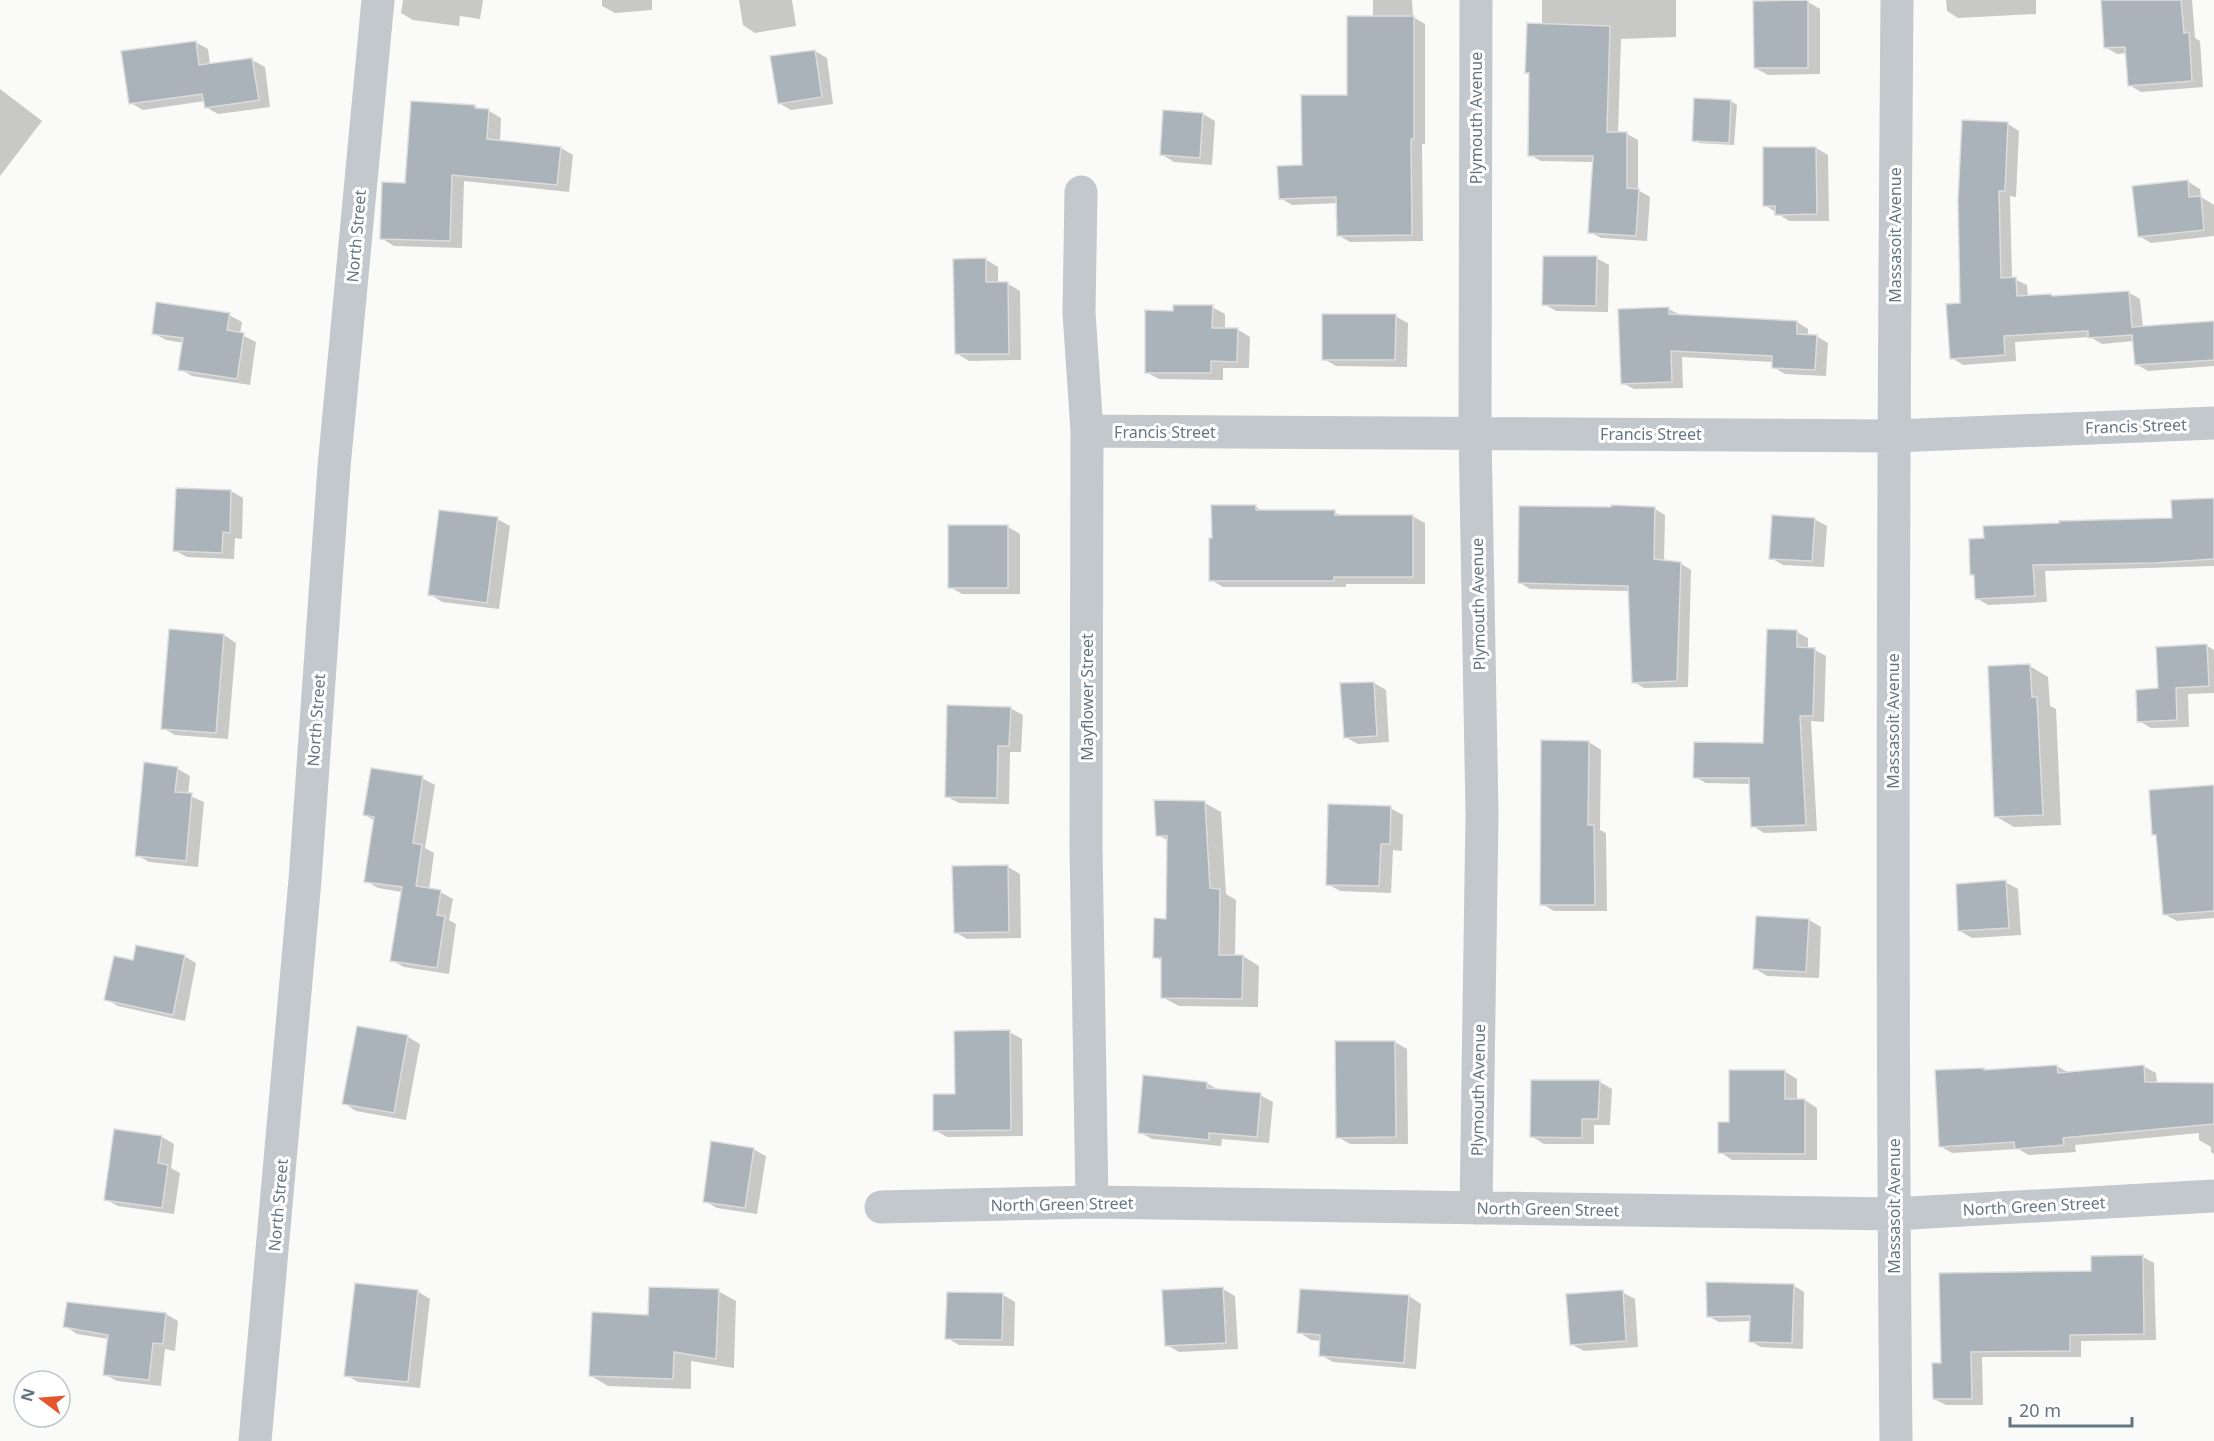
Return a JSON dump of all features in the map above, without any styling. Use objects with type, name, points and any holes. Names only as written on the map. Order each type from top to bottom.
[{"type":"street","name":"North Street","points":[[255,1441],[306,880],[333,467],[378,0]]},
{"type":"street","name":"Plymouth Avenue","points":[[1476,0],[1475,433],[1482,814],[1476,1208]]},
{"type":"street","name":"Massasoit Avenue","points":[[1896,1441],[1893,1214],[1897,0]]},
{"type":"street","name":"Mayflower Street","points":[[1081,192],[1078,313],[1087,431],[1086,846],[1092,1202]]},
{"type":"street","name":"Francis Street","points":[[1087,431],[1894,436],[2214,423]]},
{"type":"street","name":"North Green Street","points":[[881,1207],[1092,1202],[1893,1214],[2214,1196]]},
{"type":"building","points":[[1808,0],[1808,68],[1754,68],[1753,1]]},
{"type":"building","points":[[2101,0],[2181,0],[2184,33],[2189,32],[2192,81],[2128,86],[2125,47],[2104,48]]},
{"type":"building","points":[[1347,16],[1414,16],[1414,139],[1411,139],[1412,235],[1337,236],[1336,197],[1279,199],[1277,166],[1302,165],[1301,95],[1347,95]]},
{"type":"building","points":[[1527,23],[1610,26],[1607,132],[1627,132],[1627,188],[1639,189],[1636,236],[1588,233],[1593,156],[1528,156],[1529,73],[1525,73]]},
{"type":"building","points":[[196,41],[199,65],[252,58],[259,100],[205,108],[202,94],[129,104],[121,51]]},
{"type":"building","points":[[815,50],[822,97],[778,104],[770,56]]},
{"type":"building","points":[[1694,98],[1731,100],[1729,143],[1692,141]]},
{"type":"building","points":[[411,101],[475,105],[475,108],[489,109],[487,139],[561,147],[557,185],[452,175],[450,241],[380,239],[382,182],[405,183]]},
{"type":"building","points":[[1163,110],[1203,113],[1200,158],[1160,155]]},
{"type":"building","points":[[1962,120],[2008,122],[2005,191],[1999,191],[2001,278],[2016,277],[2017,296],[2129,291],[2132,327],[2214,321],[2214,360],[2135,365],[2132,335],[2088,338],[2088,331],[2004,336],[2005,355],[1950,359],[1946,304],[1960,303],[1958,200]]},
{"type":"building","points":[[1763,147],[1816,147],[1817,214],[1775,215],[1775,206],[1763,206]]},
{"type":"building","points":[[2188,180],[2189,197],[2201,196],[2204,230],[2138,237],[2132,186]]},
{"type":"building","points":[[1543,256],[1597,256],[1596,306],[1542,305]]},
{"type":"building","points":[[986,258],[986,282],[1008,282],[1009,354],[955,354],[953,259]]},
{"type":"building","points":[[156,302],[230,313],[227,330],[244,333],[237,379],[178,370],[183,338],[152,334]]},
{"type":"building","points":[[1173,305],[1213,305],[1212,328],[1238,328],[1237,362],[1211,361],[1211,373],[1145,373],[1145,310],[1173,311]]},
{"type":"building","points":[[1669,307],[1669,314],[1797,321],[1797,334],[1817,335],[1815,370],[1772,368],[1772,356],[1671,351],[1672,382],[1621,384],[1618,309]]},
{"type":"building","points":[[1322,314],[1396,314],[1395,360],[1322,360]]},
{"type":"building","points":[[176,488],[231,490],[230,533],[223,532],[222,553],[173,551]]},
{"type":"building","points":[[2214,498],[2214,559],[2155,563],[2033,565],[2035,596],[1975,599],[1974,575],[1970,575],[1969,539],[1984,538],[1983,526],[2172,518],[2171,500]]},
{"type":"building","points":[[1211,505],[1256,505],[1256,510],[1335,510],[1335,515],[1413,515],[1413,577],[1334,577],[1334,581],[1209,581],[1209,538],[1212,538]]},
{"type":"building","points":[[1611,505],[1655,507],[1654,559],[1681,562],[1677,681],[1632,683],[1628,586],[1518,583],[1519,506],[1611,507]]},
{"type":"building","points":[[439,510],[498,517],[487,603],[428,595]]},
{"type":"building","points":[[1772,515],[1815,518],[1812,561],[1769,559]]},
{"type":"building","points":[[948,525],[1008,525],[1008,588],[948,588]]},
{"type":"building","points":[[169,629],[224,634],[216,733],[161,729]]},
{"type":"building","points":[[1767,629],[1797,630],[1797,647],[1815,648],[1813,716],[1800,716],[1806,825],[1751,827],[1749,778],[1693,778],[1694,742],[1763,743]]},
{"type":"building","points":[[2207,644],[2209,686],[2176,688],[2177,720],[2137,722],[2136,690],[2158,688],[2156,647]]},
{"type":"building","points":[[2030,664],[2032,697],[2037,697],[2043,815],[1994,817],[1988,666]]},
{"type":"building","points":[[1374,682],[1377,736],[1344,738],[1340,683]]},
{"type":"building","points":[[947,705],[1011,707],[1009,746],[998,746],[997,798],[945,797]]},
{"type":"building","points":[[1541,740],[1589,741],[1588,825],[1594,825],[1595,905],[1540,905]]},
{"type":"building","points":[[144,762],[178,767],[175,792],[192,793],[186,861],[135,856]]},
{"type":"building","points":[[371,768],[423,776],[413,843],[422,845],[416,886],[441,890],[437,915],[445,916],[437,968],[390,961],[402,887],[364,882],[374,817],[363,815]]},
{"type":"building","points":[[2214,785],[2214,911],[2163,915],[2156,835],[2152,835],[2149,790]]},
{"type":"building","points":[[1154,800],[1205,801],[1210,888],[1220,889],[1219,955],[1243,955],[1242,999],[1161,998],[1161,958],[1153,958],[1154,918],[1166,919],[1167,836],[1156,836]]},
{"type":"building","points":[[1328,804],[1391,806],[1390,844],[1381,844],[1379,886],[1326,885]]},
{"type":"building","points":[[1008,865],[1009,932],[954,933],[952,866]]},
{"type":"building","points":[[2006,880],[2009,928],[1958,931],[1956,884]]},
{"type":"building","points":[[1756,916],[1809,919],[1806,972],[1753,969]]},
{"type":"building","points":[[136,945],[185,955],[173,1015],[104,1000],[114,956],[133,960]]},
{"type":"building","points":[[357,1026],[408,1035],[394,1113],[342,1104]]},
{"type":"building","points":[[1010,1030],[1011,1130],[933,1131],[933,1094],[955,1094],[954,1031]]},
{"type":"building","points":[[1335,1041],[1395,1041],[1396,1137],[1336,1138]]},
{"type":"building","points":[[2057,1065],[2058,1073],[2144,1065],[2145,1082],[2214,1083],[2214,1124],[2063,1138],[2064,1145],[2015,1149],[2014,1142],[1939,1147],[1935,1070],[1984,1068],[1984,1070]]},
{"type":"building","points":[[1729,1070],[1785,1070],[1785,1099],[1805,1099],[1805,1154],[1718,1153],[1718,1122],[1729,1122]]},
{"type":"building","points":[[1143,1075],[1207,1082],[1207,1088],[1261,1093],[1257,1137],[1209,1133],[1209,1140],[1138,1133]]},
{"type":"building","points":[[1531,1080],[1600,1080],[1598,1119],[1582,1119],[1582,1138],[1530,1137]]},
{"type":"building","points":[[114,1129],[162,1136],[158,1163],[168,1165],[162,1208],[104,1200]]},
{"type":"building","points":[[711,1141],[754,1148],[745,1208],[703,1202]]},
{"type":"building","points":[[2143,1255],[2144,1334],[2070,1335],[2070,1351],[1971,1352],[1972,1399],[1933,1399],[1932,1363],[1941,1363],[1939,1273],[2091,1271],[2091,1256]]},
{"type":"building","points":[[1706,1282],[1794,1284],[1792,1343],[1749,1342],[1750,1316],[1707,1317]]},
{"type":"building","points":[[355,1283],[418,1290],[408,1382],[344,1376]]},
{"type":"building","points":[[649,1287],[719,1289],[716,1359],[674,1352],[673,1379],[589,1376],[592,1312],[648,1315]]},
{"type":"building","points":[[1223,1287],[1226,1343],[1165,1346],[1162,1290]]},
{"type":"building","points":[[1300,1289],[1409,1295],[1404,1363],[1319,1356],[1320,1335],[1297,1333]]},
{"type":"building","points":[[1623,1290],[1626,1341],[1570,1345],[1566,1294]]},
{"type":"building","points":[[947,1292],[1003,1293],[1002,1340],[945,1339]]},
{"type":"building","points":[[67,1302],[166,1313],[163,1344],[153,1343],[149,1380],[103,1375],[108,1335],[63,1327]]}]
